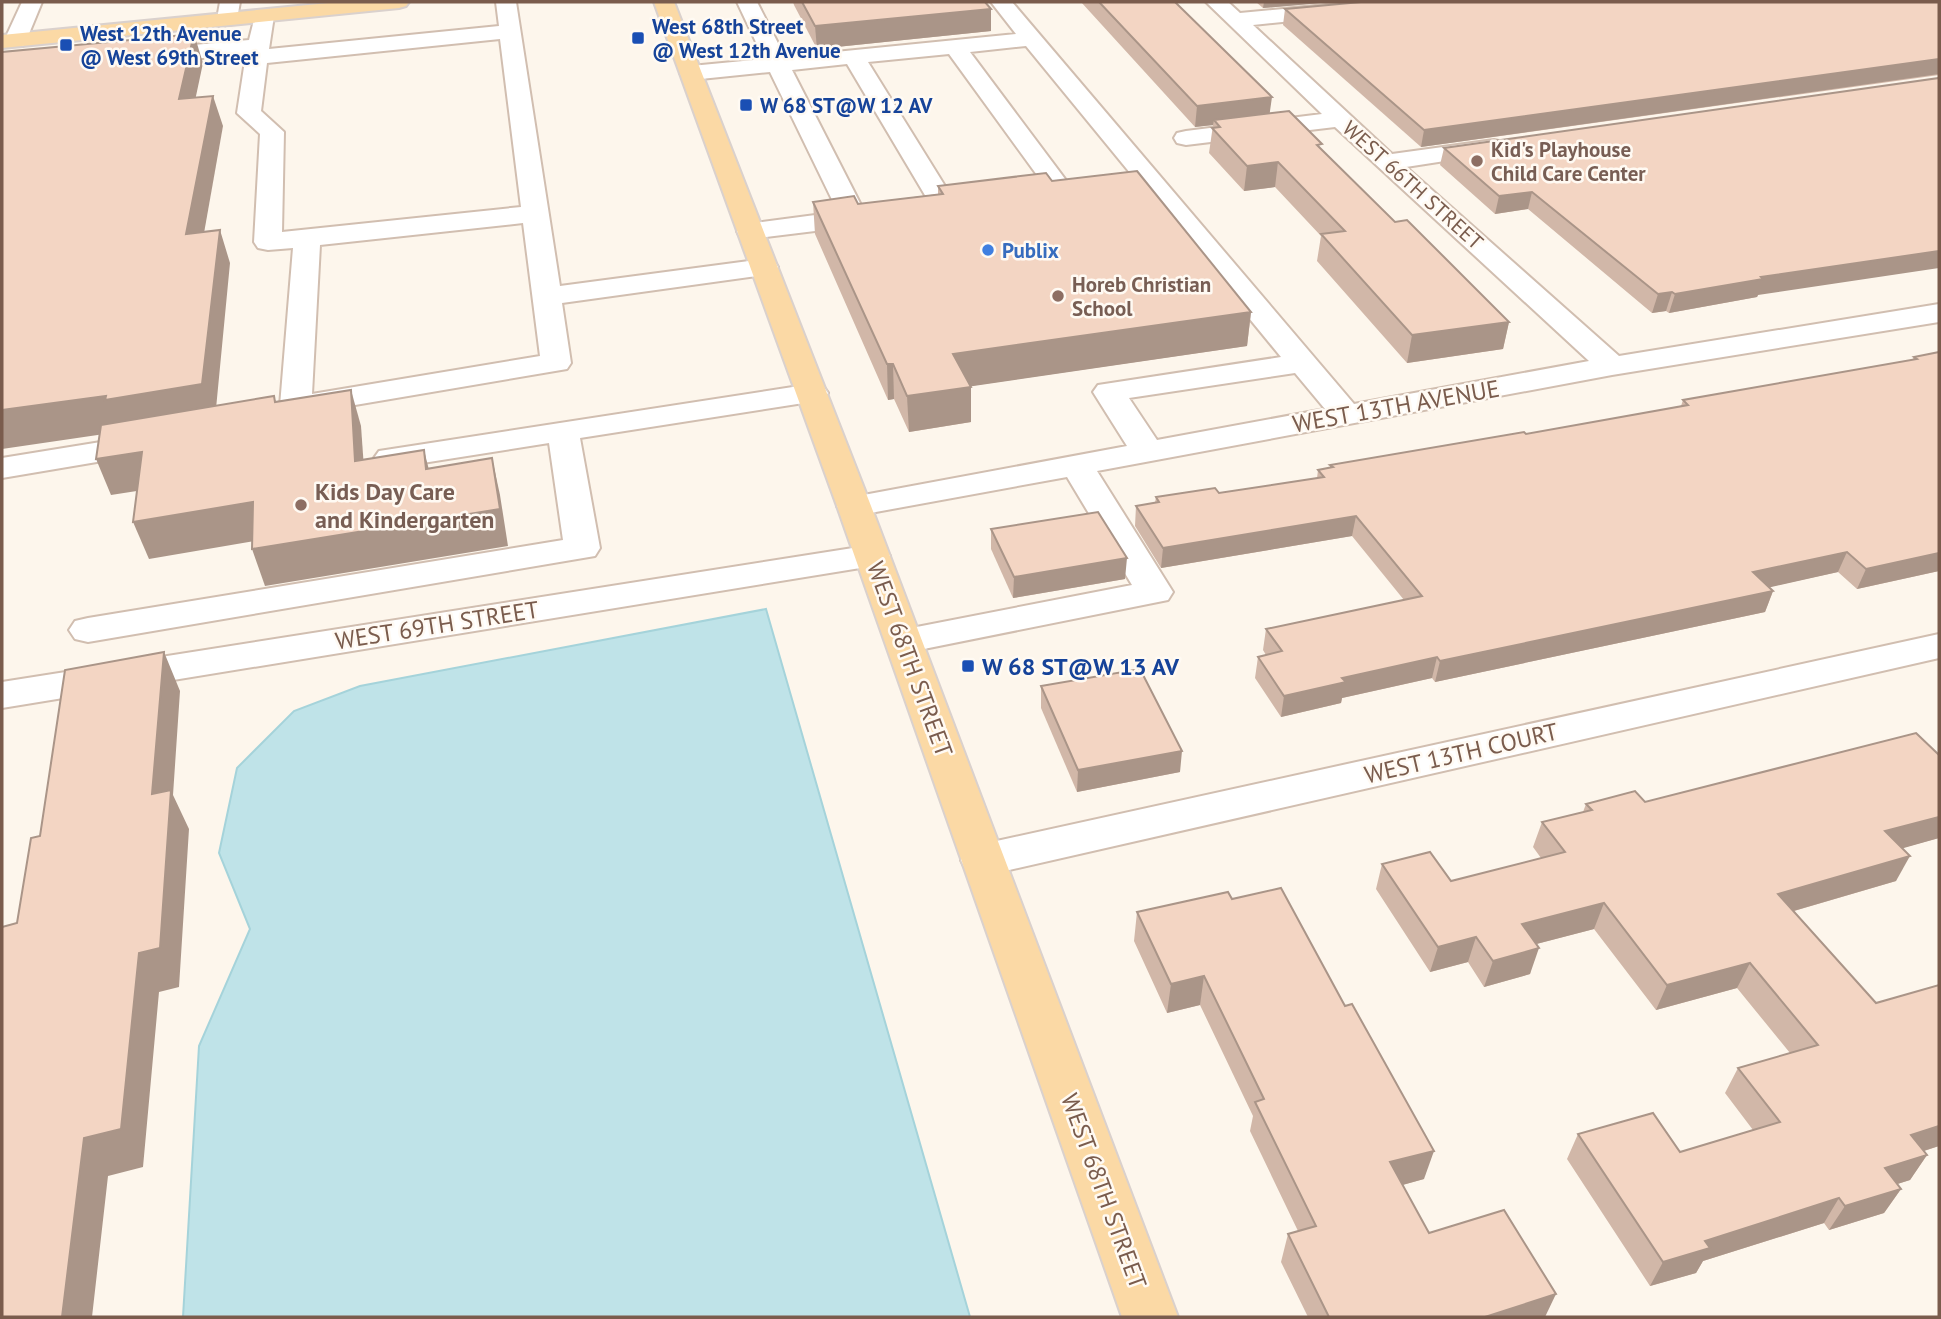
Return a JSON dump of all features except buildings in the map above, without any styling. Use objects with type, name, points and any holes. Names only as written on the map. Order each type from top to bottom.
[{"type":"main road","points":[[8,42],[229,10],[263,16],[399,2]]},
{"type":"main road","name":"WEST 68TH STREET","points":[[664,2],[873,556],[1150,1317]]},
{"type":"street","points":[[747,2],[854,218]]},
{"type":"street","points":[[1001,2],[1032,39],[1138,183],[1346,415]]},
{"type":"street","name":"WEST 66TH STREET","points":[[1216,2],[1386,162],[1612,366]]},
{"type":"street","points":[[1236,20],[1420,2]]},
{"type":"street","points":[[2,13],[30,6]]},
{"type":"street","points":[[8,42],[30,6]]},
{"type":"street","points":[[263,16],[249,113],[272,132],[268,242],[535,214]]},
{"type":"street","points":[[124,59],[259,48],[509,17],[556,363],[284,412],[307,238]]},
{"type":"street","points":[[691,74],[1032,39]]},
{"type":"street","points":[[955,47],[1075,191],[1036,196]]},
{"type":"street","points":[[854,57],[945,207]]},
{"type":"street","points":[[1186,138],[1341,119]]},
{"type":"street","points":[[1386,162],[1511,144]]},
{"type":"street","points":[[919,210],[971,204]]},
{"type":"street","points":[[750,231],[893,213]]},
{"type":"street","points":[[547,296],[764,267]]},
{"type":"street","name":"WEST 13TH AVENUE","points":[[854,506],[1612,366],[1939,313]]},
{"type":"street","points":[[1148,452],[1109,392],[1302,363]]},
{"type":"street","points":[[391,458],[812,393]]},
{"type":"street","points":[[88,630],[582,548],[563,432]]},
{"type":"street","points":[[2,468],[181,438]]},
{"type":"street","points":[[904,641],[1155,592],[1077,465]]},
{"type":"street","name":"WEST 69TH STREET","points":[[3,701],[873,556]]},
{"type":"street","name":"WEST 13TH COURT","points":[[983,860],[1939,646]]},
{"type":"water","points":[[766,609],[970,1317],[183,1317],[199,1046],[250,929],[219,853],[237,768],[294,711],[360,686]]},
{"type":"place","name":"West 68th Street @ West 12th Avenue","points":[[638,38]]},
{"type":"place","name":"West 12th Avenue @ West 69th Street","points":[[66,45]]},
{"type":"place","name":"W 68 ST@W 12 AV","points":[[746,105]]},
{"type":"place","name":"Kid's Playhouse Child Care Center","points":[[1477,161]]},
{"type":"place","name":"Publix","points":[[988,250]]},
{"type":"place","name":"Horeb Christian School","points":[[1058,296]]},
{"type":"place","name":"Kids Day Care and Kindergarten","points":[[301,505]]},
{"type":"place","name":"W 68 ST@W 13 AV","points":[[968,666]]}]
